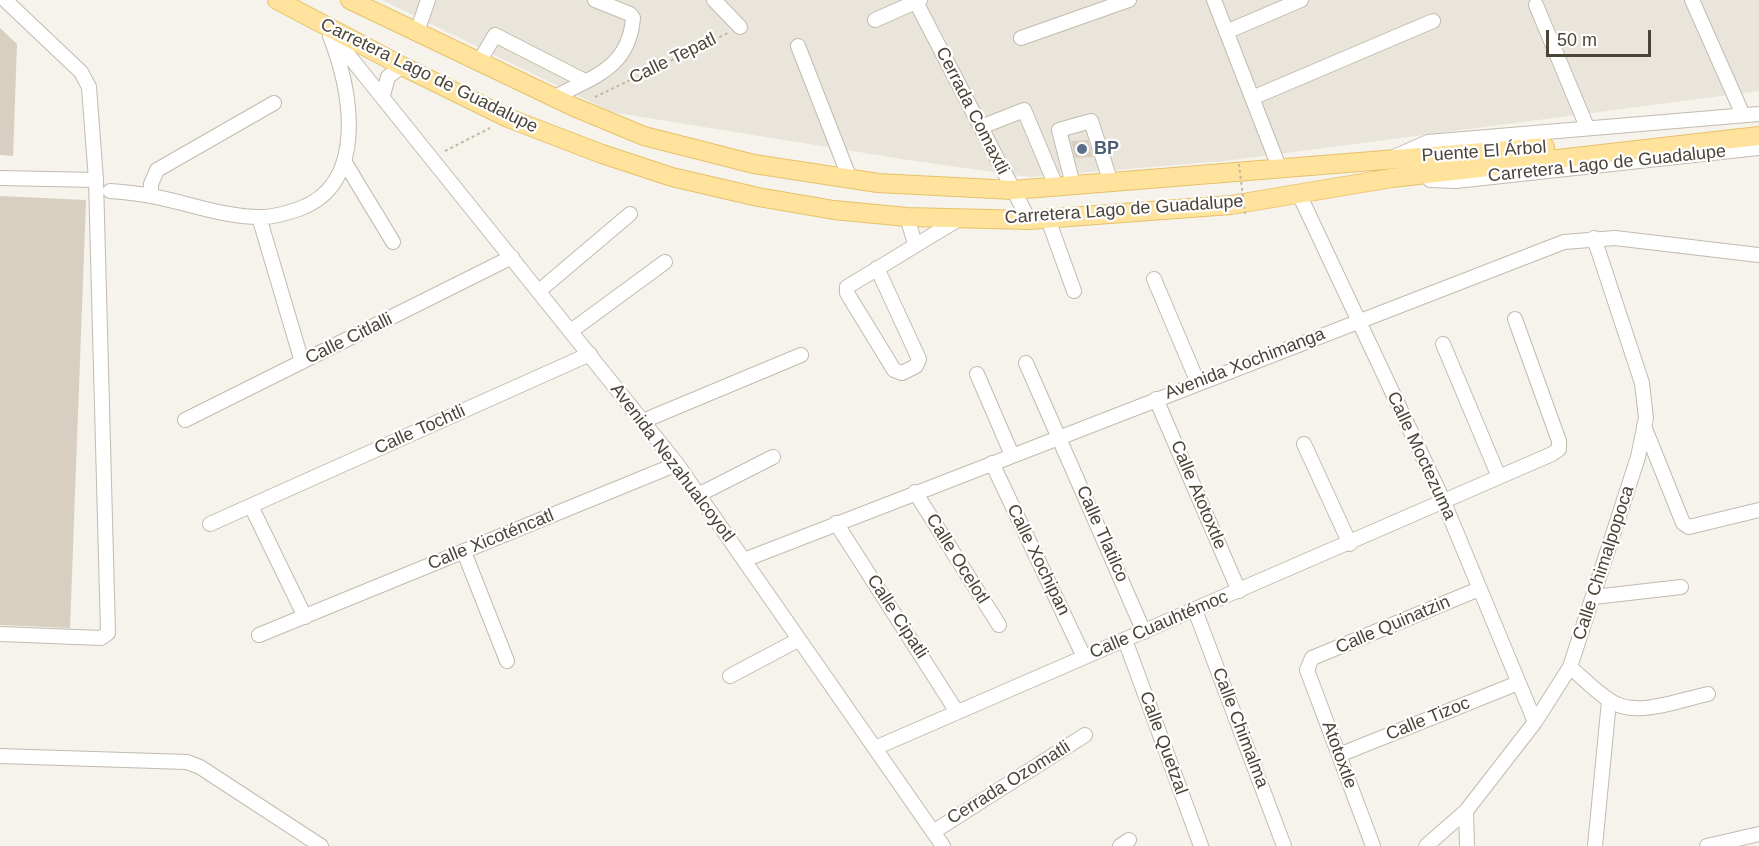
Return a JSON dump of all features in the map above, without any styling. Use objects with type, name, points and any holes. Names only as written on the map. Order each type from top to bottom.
[{"type":"main road","name":"Carretera Lago de Guadalupe","points":[[276,0],[402,66],[508,117],[602,154],[672,177],[758,197],[823,208],[907,217],[1048,219],[1231,205],[1392,178]]},
{"type":"main road","name":"Carretera Lago de Guadalupe","points":[[350,0],[574,108],[644,136],[754,164],[878,183],[1013,190],[1388,159]]},
{"type":"main road","name":"Puente El Árbol","points":[[1392,178],[1469,161],[1596,143],[1759,126]]},
{"type":"main road","name":"Puente El Árbol","points":[[1388,159],[1469,161],[1759,136]]},
{"type":"street","points":[[0,634],[101,638],[108,633],[96,180],[89,87],[81,72],[5,0]]},
{"type":"street","points":[[417,32],[428,0]]},
{"type":"street","points":[[553,98],[612,67],[620,57],[633,23],[630,14],[596,0]]},
{"type":"street","name":"Calle Tepatl","points":[[714,0],[740,27]]},
{"type":"street","points":[[1021,38],[1129,0]]},
{"type":"street","points":[[1214,0],[1279,167]]},
{"type":"street","points":[[1227,32],[1301,0]]},
{"type":"street","points":[[1692,0],[1743,115]]},
{"type":"street","name":"Cerrada Comaxtli","points":[[875,20],[918,1],[1029,220]]},
{"type":"street","points":[[1536,5],[1587,127]]},
{"type":"street","points":[[1252,98],[1433,21]]},
{"type":"street","points":[[110,191],[151,196],[259,218],[288,213],[320,199],[344,161],[349,116],[347,94],[339,61],[326,26]]},
{"type":"street","name":"Avenida Nezahualcoyotl","points":[[326,26],[676,464],[943,846]]},
{"type":"street","points":[[479,62],[495,35],[585,81]]},
{"type":"street","points":[[798,46],[850,178]]},
{"type":"street","points":[[383,95],[388,77],[402,66]]},
{"type":"street","points":[[151,196],[151,184],[157,170],[274,103]]},
{"type":"street","points":[[981,127],[1024,110],[1065,186]]},
{"type":"street","name":"Carretera Lago de Guadalupe","points":[[1388,159],[1428,142],[1759,114]]},
{"type":"street","points":[[1065,186],[1059,130],[1091,121],[1112,183]]},
{"type":"street","name":"Carretera Lago de Guadalupe","points":[[1392,178],[1456,181],[1759,148]]},
{"type":"street","points":[[344,161],[393,242]]},
{"type":"street","points":[[0,178],[96,180]]},
{"type":"street","name":"Calle Moctezuma","points":[[1299,194],[1443,500],[1535,722]]},
{"type":"street","points":[[539,291],[630,214]]},
{"type":"street","points":[[907,217],[915,244]]},
{"type":"street","points":[[259,218],[302,362]]},
{"type":"street","points":[[877,268],[919,359],[916,366],[902,373],[894,370],[848,293],[851,283],[877,268],[908,252],[915,244],[959,219]]},
{"type":"street","points":[[1048,219],[1074,291]]},
{"type":"street","name":"Calle Chimalpopoca","points":[[1426,846],[1466,811],[1535,722],[1570,667],[1638,457],[1644,426],[1642,383],[1594,238]]},
{"type":"street","name":"Avenida Xochimanga","points":[[744,560],[1564,242],[1615,238],[1759,255]]},
{"type":"street","name":"Calle Citlalli","points":[[185,420],[512,257]]},
{"type":"street","points":[[571,331],[665,262]]},
{"type":"street","points":[[1154,279],[1198,383]]},
{"type":"street","name":"Calle Cuauhtémoc","points":[[875,748],[1350,544],[1443,500],[1552,454],[1559,449],[1559,441],[1515,319]]},
{"type":"street","points":[[1443,344],[1500,477]]},
{"type":"street","name":"Calle Tochtli","points":[[210,524],[590,354]]},
{"type":"street","points":[[643,421],[801,355]]},
{"type":"street","name":"Calle Tlatilco","points":[[1026,363],[1144,632]]},
{"type":"street","points":[[977,374],[1012,455]]},
{"type":"street","name":"Calle Atotoxtle","points":[[1156,399],[1239,591]]},
{"type":"street","points":[[1644,426],[1683,524],[1695,527],[1759,510]]},
{"type":"street","points":[[1304,444],[1350,544]]},
{"type":"street","points":[[698,495],[773,457]]},
{"type":"street","name":"Calle Xochipan","points":[[992,463],[1084,657]]},
{"type":"street","name":"Calle Xicoténcatl","points":[[259,635],[676,464]]},
{"type":"street","name":"Calle Ocelotl","points":[[915,492],[999,625]]},
{"type":"street","points":[[251,506],[305,617]]},
{"type":"street","name":"Calle Cipatli","points":[[836,523],[957,711]]},
{"type":"street","points":[[464,552],[507,661]]},
{"type":"street","points":[[1594,597],[1681,587]]},
{"type":"street","name":"Calle Quinatzin","points":[[1308,663],[1312,658],[1479,589]]},
{"type":"street","name":"Calle Chimalma","points":[[1195,610],[1284,846]]},
{"type":"street","points":[[730,676],[798,640]]},
{"type":"street","name":"Calle Quetzal","points":[[1125,640],[1201,846]]},
{"type":"street","name":"Atotoxtle","points":[[1308,663],[1307,670],[1372,846]]},
{"type":"street","points":[[1570,667],[1609,701],[1619,706],[1645,708],[1708,694]]},
{"type":"street","name":"Calle Tizoc","points":[[1339,755],[1518,683]]},
{"type":"street","points":[[1595,846],[1609,701]]},
{"type":"street","name":"Cerrada Ozomatli","points":[[933,831],[1085,735]]},
{"type":"street","points":[[0,756],[187,762],[200,767],[321,846]]},
{"type":"street","points":[[1466,811],[1467,846]]},
{"type":"street","points":[[1707,846],[1759,834]]},
{"type":"path","name":"Calle Tepatl","points":[[574,108],[740,27]]},
{"type":"path","points":[[432,157],[482,133]]},
{"type":"path","points":[[1239,164],[1245,214]]},
{"type":"shaded area","points":[[382,0],[1759,0],[1759,91],[1225,161],[1029,177],[611,112]]},
{"type":"building","points":[[0,28],[17,44],[13,156],[0,155]]},
{"type":"building","points":[[1088,140],[1093,157],[1075,158],[1071,141]]},
{"type":"building","points":[[0,196],[86,200],[70,628],[0,625]]},
{"type":"place","name":"BP","points":[[1082,149]]}]
